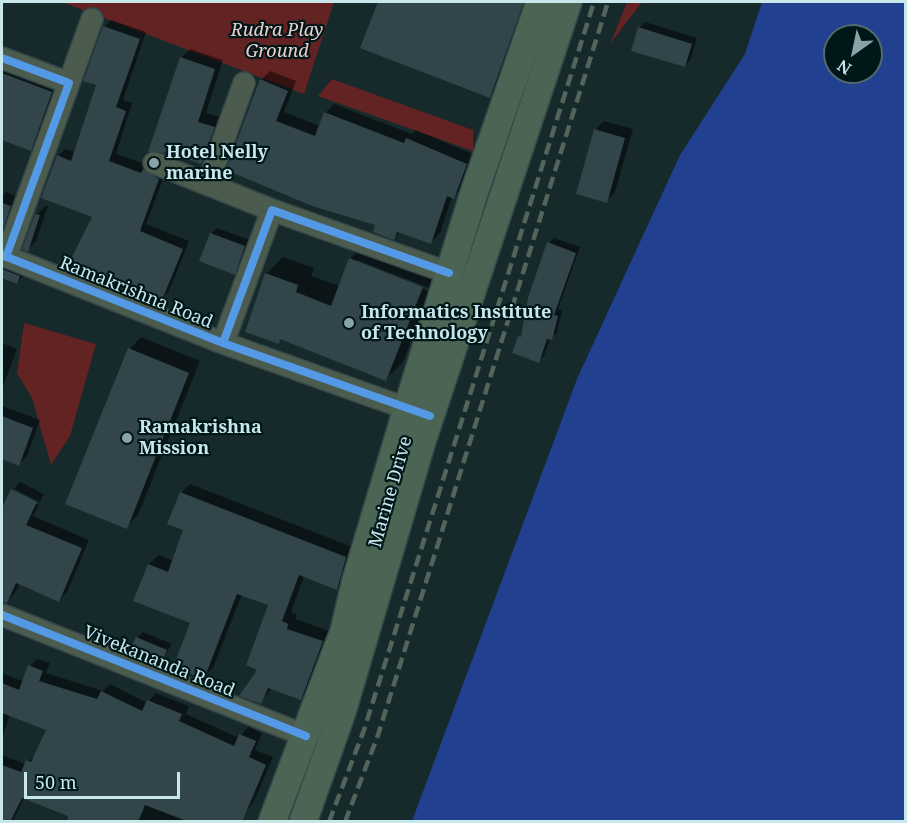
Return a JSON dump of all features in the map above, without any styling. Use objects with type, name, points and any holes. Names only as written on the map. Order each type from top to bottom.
[{"type":"main road","name":"Marine Drive","points":[[303,822],[342,712],[418,412],[449,273],[540,2]]},
{"type":"main road","name":"Marine Drive","points":[[272,822],[344,631],[356,580],[568,2]]},
{"type":"street","points":[[4,256],[92,18]]},
{"type":"street","points":[[2,58],[69,83]]},
{"type":"street","points":[[208,183],[244,83]]},
{"type":"street","points":[[154,163],[272,210],[449,273]]},
{"type":"street","points":[[223,343],[272,210]]},
{"type":"street","name":"Ramakrishna Road","points":[[4,256],[223,343],[418,412]]},
{"type":"street","name":"Vivekananda Road","points":[[2,615],[306,736]]},
{"type":"green space","name":"Rudra Play Ground","points":[[62,2],[334,2],[304,94]]},
{"type":"green space","points":[[627,2],[642,2],[610,44]]},
{"type":"green space","points":[[332,79],[473,130],[473,151],[318,96]]},
{"type":"green space","points":[[24,323],[96,344],[70,436],[51,465],[32,398],[17,373]]},
{"type":"water","points":[[762,2],[905,2],[905,821],[412,821],[577,379],[680,155],[745,54]]},
{"type":"building","points":[[378,2],[524,2],[490,98],[360,48]]},
{"type":"building","points":[[103,26],[140,39],[116,107],[126,111],[109,161],[141,173],[143,169],[159,179],[140,231],[183,249],[162,300],[70,261],[92,217],[41,198],[57,155],[71,161],[96,85],[83,81]]},
{"type":"building","points":[[638,27],[692,44],[685,67],[631,51]]},
{"type":"building","points":[[180,57],[215,69],[198,122],[215,127],[201,164],[169,153],[148,152]]},
{"type":"building","points":[[2,73],[52,92],[31,151],[2,140]]},
{"type":"building","points":[[260,79],[288,91],[276,121],[315,136],[324,112],[404,143],[406,138],[467,164],[454,199],[447,196],[431,244],[397,232],[394,240],[373,232],[375,225],[312,206],[226,170]]},
{"type":"building","points":[[594,129],[625,138],[607,203],[576,194]]},
{"type":"building","points":[[2,203],[11,206],[2,232]]},
{"type":"building","points":[[35,214],[40,215],[28,252],[22,249]]},
{"type":"building","points":[[210,233],[245,246],[235,275],[199,261]]},
{"type":"building","points":[[547,242],[576,253],[554,315],[558,316],[552,340],[547,339],[539,363],[512,353],[518,336],[521,337],[528,298]]},
{"type":"building","name":"Informatics Institute of Technology","points":[[349,258],[423,287],[386,381],[280,339],[279,344],[245,332],[265,273],[298,285],[296,292],[331,306]]},
{"type":"building","points":[[2,269],[20,276],[17,284],[2,278]]},
{"type":"building","name":"Ramakrishna Mission","points":[[128,348],[189,373],[127,529],[65,504]]},
{"type":"building","points":[[2,416],[33,428],[19,466],[2,459]]},
{"type":"building","points":[[11,489],[37,502],[26,525],[82,548],[59,602],[16,583],[7,603],[2,602],[2,508]]},
{"type":"building","points":[[180,492],[346,557],[337,590],[299,575],[282,621],[288,624],[287,629],[323,641],[301,700],[268,688],[261,704],[239,696],[257,670],[246,665],[268,605],[237,594],[204,679],[173,667],[190,623],[133,601],[148,564],[168,572],[183,530],[167,524]]},
{"type":"building","points":[[136,637],[167,650],[161,664],[129,652]]},
{"type":"building","points":[[28,665],[43,671],[39,681],[97,699],[101,691],[142,711],[147,700],[182,714],[179,721],[234,746],[239,734],[256,741],[249,757],[266,765],[242,822],[189,822],[145,805],[138,822],[67,822],[68,816],[22,798],[10,822],[2,822],[2,765],[21,772],[26,760],[31,762],[46,730],[2,713],[2,683],[19,690]]},
{"type":"railway","points":[[329,822],[364,730],[594,2]]},
{"type":"railway","points":[[345,822],[378,735],[608,2]]},
{"type":"cycle path","points":[[2,58],[69,83],[6,257]]},
{"type":"cycle path","points":[[223,343],[272,210],[449,273]]},
{"type":"cycle path","points":[[2,255],[223,343],[430,416]]},
{"type":"cycle path","points":[[2,615],[306,736]]},
{"type":"place","name":"Hotel Nelly marine","points":[[154,163]]},
{"type":"place","name":"Informatics Institute of Technology","points":[[349,323]]},
{"type":"place","name":"Ramakrishna Mission","points":[[127,438]]}]
